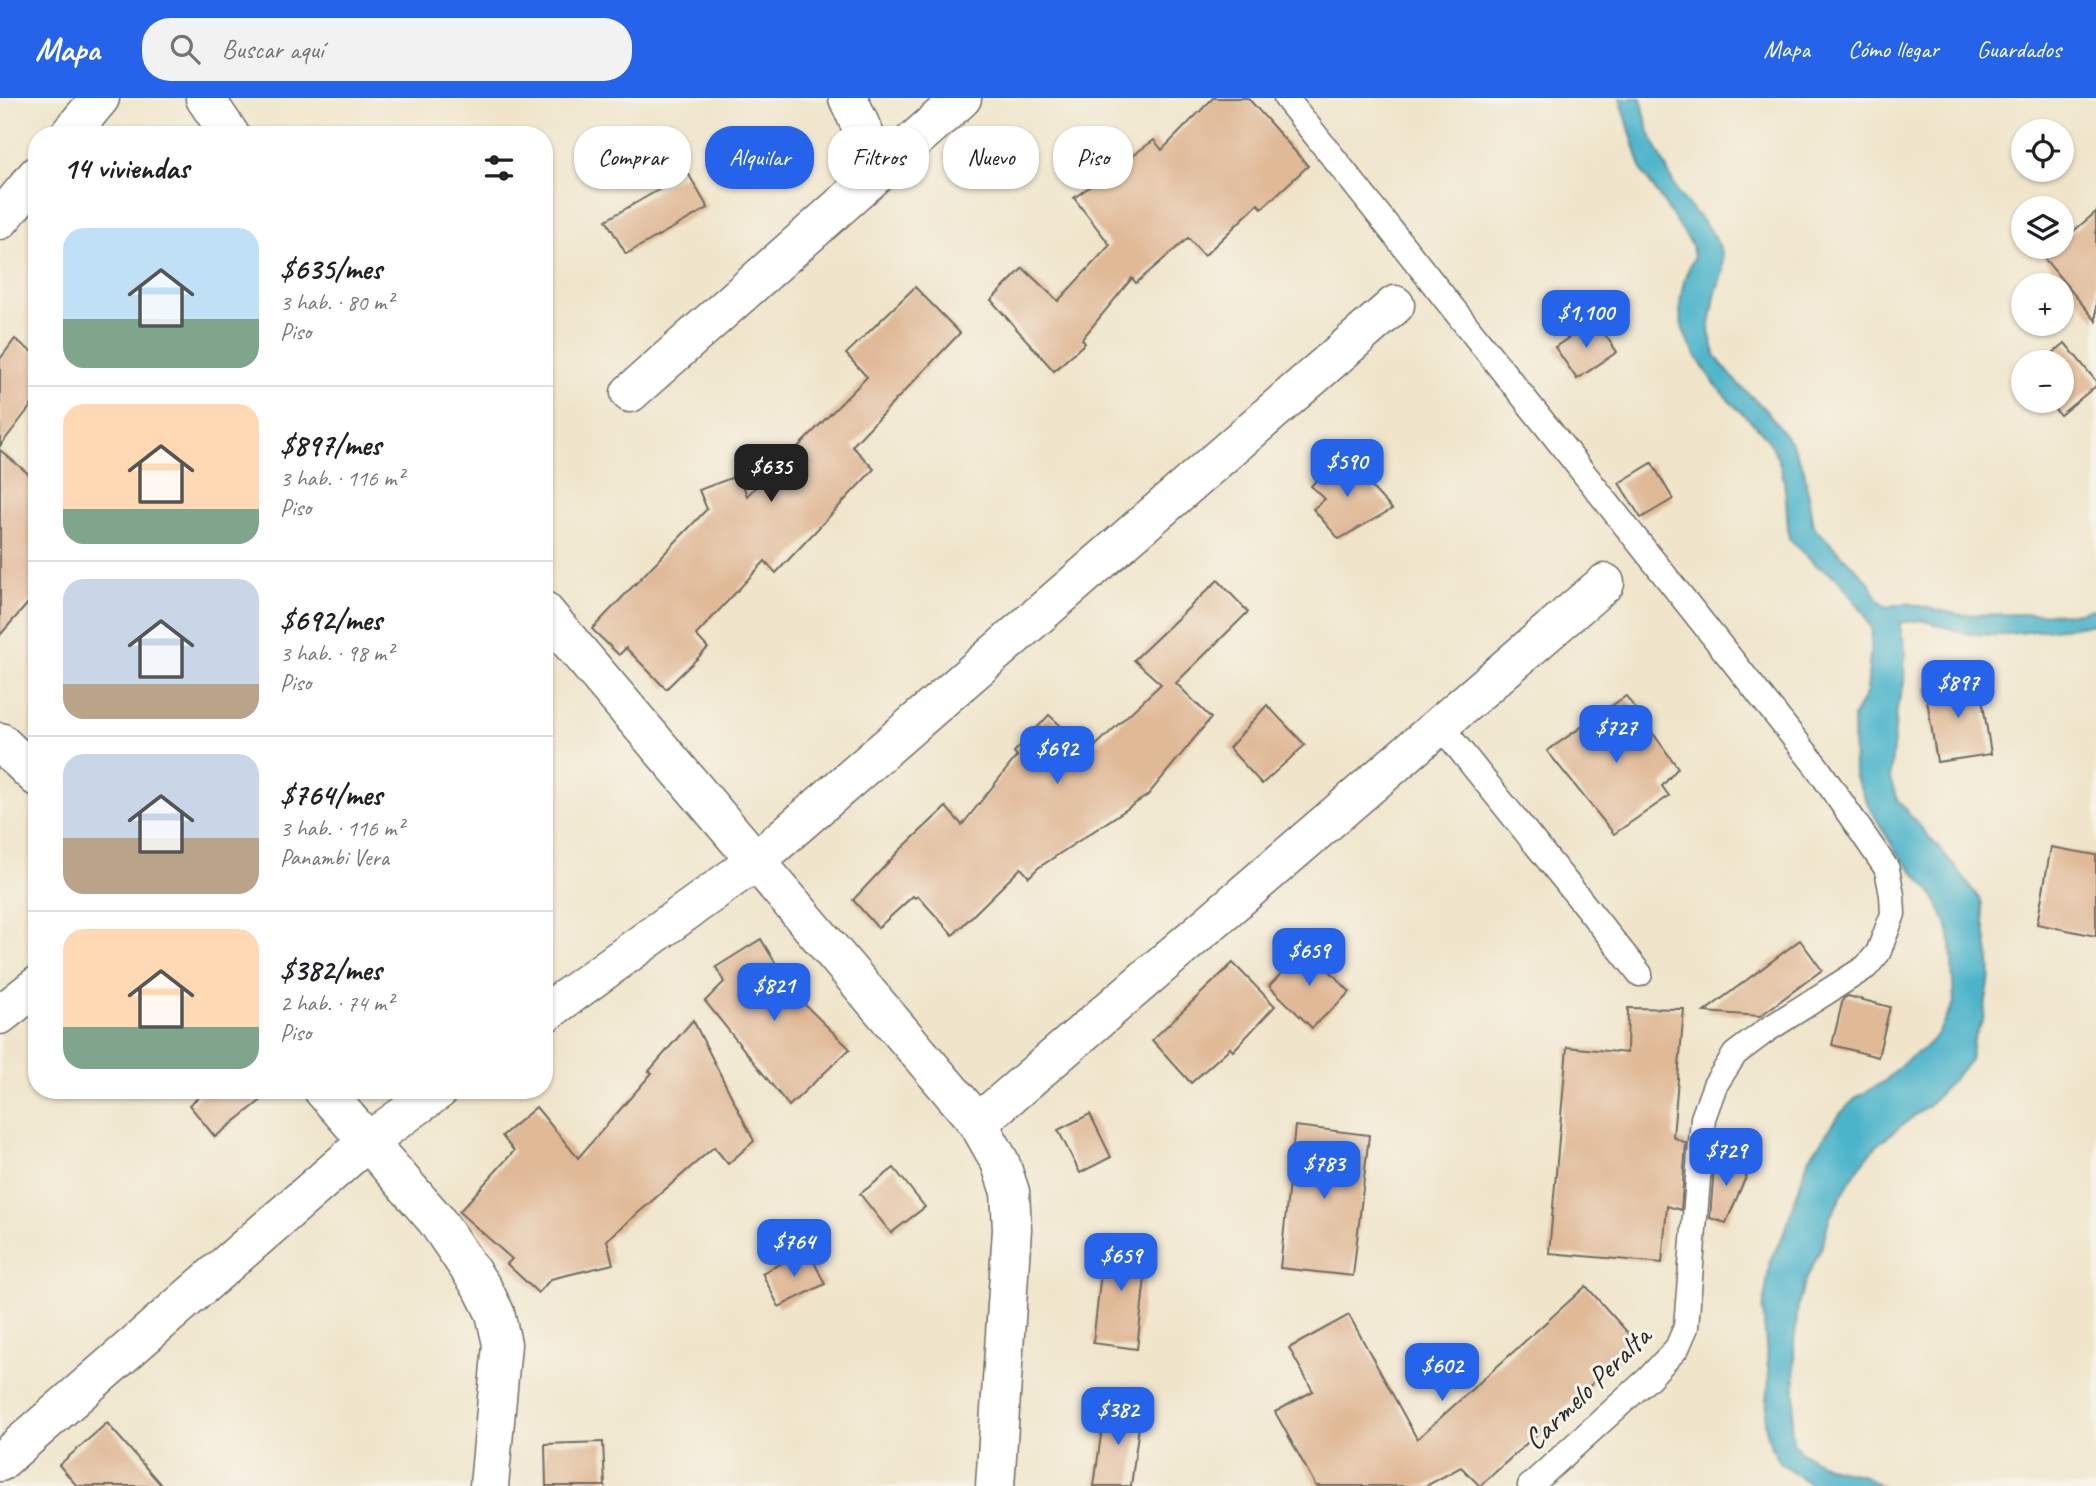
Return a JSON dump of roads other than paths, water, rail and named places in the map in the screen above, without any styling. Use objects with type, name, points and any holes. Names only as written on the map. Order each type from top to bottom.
[{"type":"street","points":[[77,126],[100,98]]},
{"type":"street","points":[[205,98],[224,126]]},
{"type":"street","points":[[848,98],[861,126]]},
{"type":"street","points":[[929,128],[962,98]]},
{"type":"street","points":[[0,219],[28,186]]},
{"type":"street","points":[[630,393],[861,189]]},
{"type":"street","points":[[553,1008],[756,861],[1395,305]]},
{"type":"street","points":[[978,1123],[1605,583]]},
{"type":"street","points":[[553,622],[978,1123],[1000,1162],[1010,1192],[1012,1229],[995,1486]]},
{"type":"street","points":[[0,742],[28,768]]},
{"type":"street","points":[[0,1015],[28,993]]},
{"type":"street","points":[[331,1099],[436,1220],[484,1289],[495,1313],[502,1344],[490,1471]]},
{"type":"street","points":[[0,1462],[367,1142],[427,1099]]},
{"type":"lane","name":"Carmelo Peralta","points":[[1286,98],[1817,767],[1887,869],[1892,895],[1893,914],[1878,953],[1866,968],[1767,1030],[1735,1054],[1715,1085],[1703,1118],[1686,1327],[1677,1348],[1649,1378],[1530,1486]]},
{"type":"lane","points":[[1440,725],[1640,974]]},
{"type":"water","points":[[1620,98],[1641,98],[1649,132],[1678,193],[1713,234],[1722,252],[1723,271],[1715,295],[1709,332],[1716,357],[1737,383],[1766,410],[1792,444],[1804,470],[1813,526],[1869,582],[1878,599],[1887,607],[1906,603],[1961,615],[2079,613],[2090,609],[2096,611],[2096,624],[2001,635],[1968,634],[1921,620],[1899,623],[1905,646],[1904,683],[1897,708],[1890,779],[1898,801],[1981,901],[1991,969],[1983,1020],[1973,1041],[1970,1060],[1932,1102],[1878,1144],[1860,1166],[1829,1219],[1822,1246],[1805,1282],[1798,1306],[1794,1344],[1795,1403],[1791,1424],[1793,1443],[1802,1453],[1828,1467],[1864,1476],[1882,1486],[1812,1486],[1780,1462],[1771,1447],[1765,1424],[1769,1380],[1763,1311],[1770,1260],[1783,1236],[1808,1160],[1841,1113],[1857,1097],[1885,1081],[1937,1035],[1954,1003],[1949,930],[1929,889],[1896,852],[1854,775],[1853,718],[1867,692],[1872,631],[1864,613],[1837,578],[1814,564],[1789,539],[1783,475],[1775,451],[1764,434],[1715,383],[1689,342],[1682,325],[1680,308],[1684,282],[1694,258],[1692,245],[1642,171]]}]
